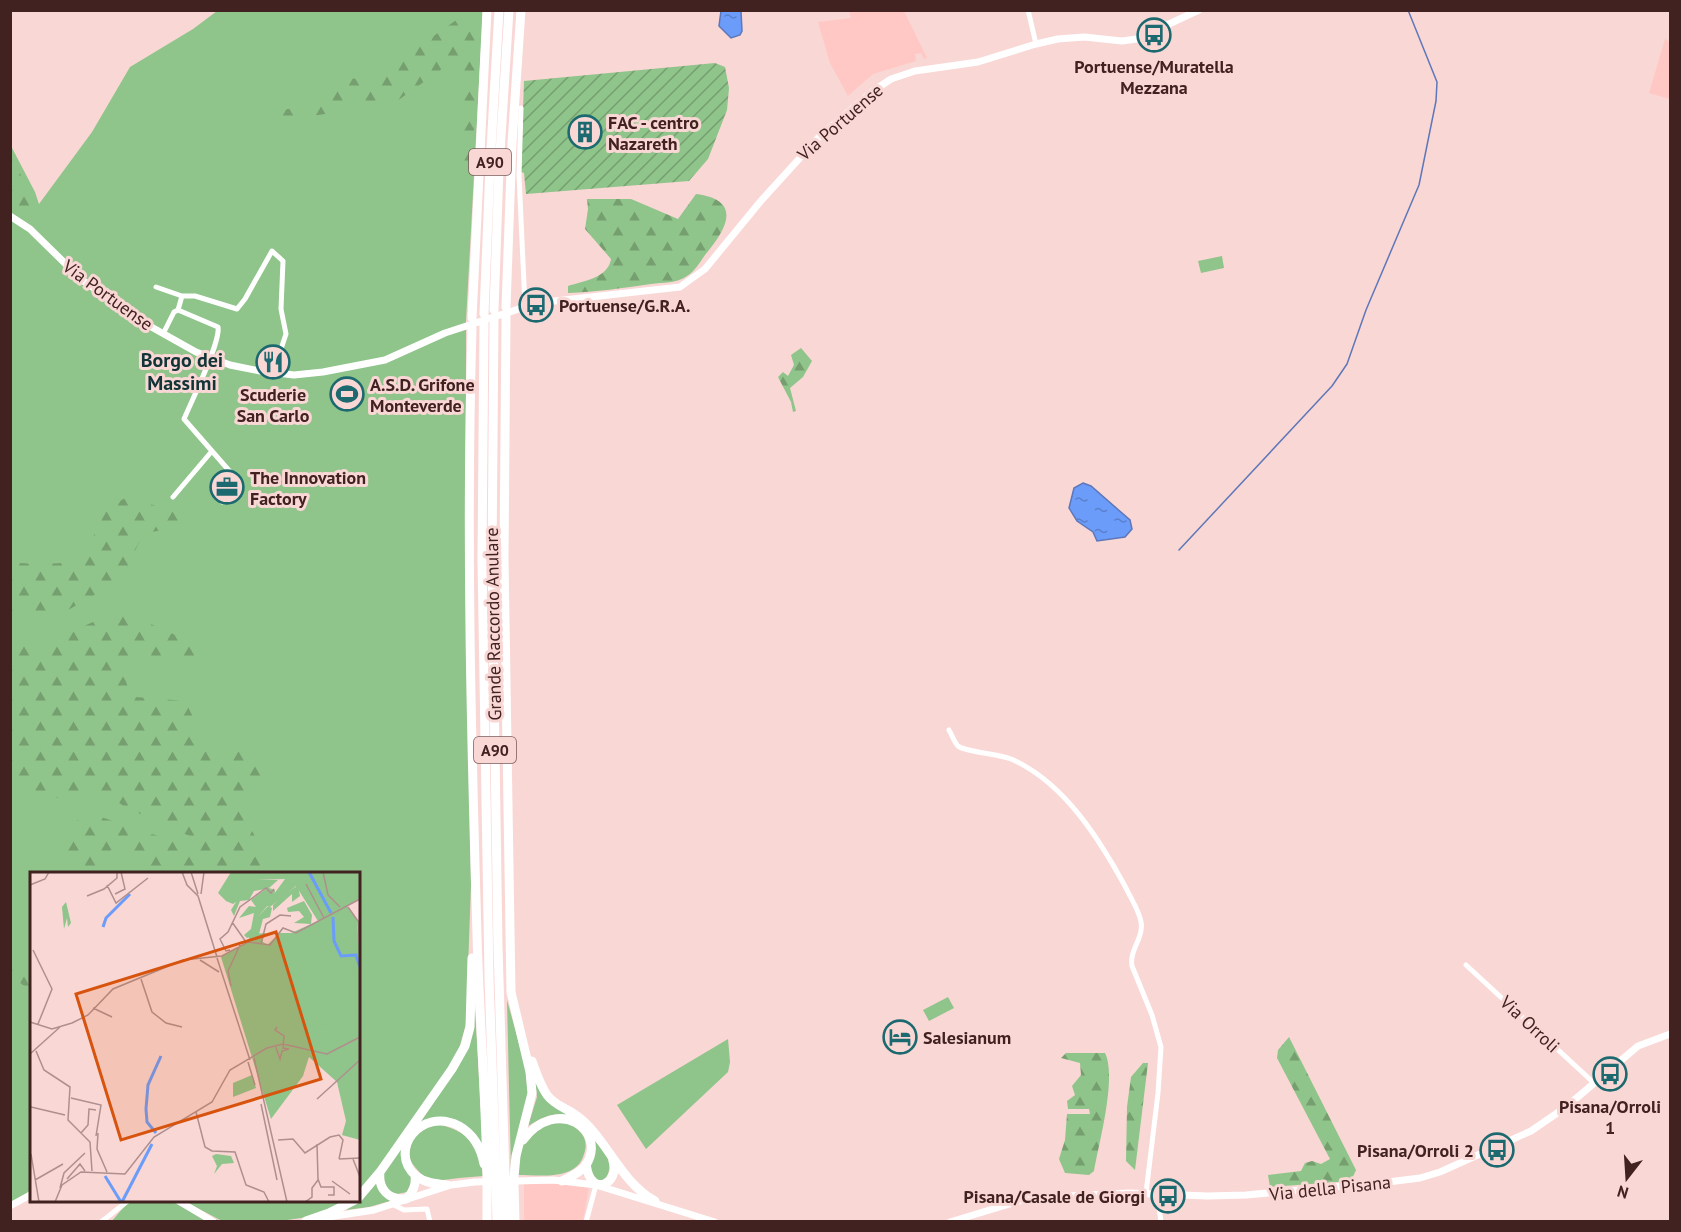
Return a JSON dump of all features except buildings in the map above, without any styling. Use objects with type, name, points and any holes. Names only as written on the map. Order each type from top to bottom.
[{"type":"highway","name":"Grande Raccordo Anulare","points":[[475,868],[469,324],[487,10]]},
{"type":"highway","name":"Grande Raccordo Anulare","points":[[497,1221],[499,1180],[498,957],[487,320],[490,166],[499,10]]},
{"type":"highway","name":"A90","points":[[494,310],[508,10]]},
{"type":"highway","name":"Grande Raccordo Anulare","points":[[488,1221],[499,1180],[519,1147],[532,1093],[530,1072],[511,992],[504,593],[512,143],[520,10]]},
{"type":"highway","points":[[475,868],[479,1000],[488,1142],[499,1180]]},
{"type":"highway","points":[[360,1195],[380,1172],[452,1069],[467,1040],[470,1027],[475,868]]},
{"type":"highway","points":[[513,1008],[531,1059],[547,1094],[555,1103],[578,1116],[638,1189],[655,1201]]},
{"type":"highway","points":[[519,1147],[538,1124],[557,1118],[582,1126],[588,1137],[590,1149],[586,1164],[579,1172],[562,1181]]},
{"type":"highway","points":[[380,1172],[380,1184],[385,1193],[395,1198],[405,1199],[414,1188],[415,1175],[407,1158],[408,1140],[418,1127],[437,1121],[452,1123],[471,1135],[499,1180]]},
{"type":"highway","points":[[586,1164],[589,1177],[596,1185],[607,1183],[615,1167],[612,1158]]},
{"type":"highway","points":[[415,1175],[427,1182],[447,1185]]},
{"type":"highway","name":"Grande Raccordo Anulare","points":[[499,1180],[506,1221]]},
{"type":"highway","name":"Grande Raccordo Anulare","points":[[499,1180],[515,1221]]},
{"type":"highway","points":[[306,1221],[329,1214],[351,1202]]},
{"type":"main road","name":"Via Portuense","points":[[10,216],[30,229],[82,280],[163,334],[209,358],[230,365],[273,373],[304,375],[319,373],[385,360],[430,339],[525,306],[555,300],[681,287],[705,269],[766,194],[818,138],[883,84],[910,72],[971,64],[1036,44],[1081,37],[1122,41],[1137,39],[1199,10]]},
{"type":"main road","name":"Via della Pisana","points":[[950,1221],[1038,1197],[1146,1193],[1246,1195],[1424,1177],[1523,1136],[1566,1107],[1638,1046],[1671,1034]]},
{"type":"main road","points":[[302,1221],[374,1210],[447,1185],[475,1182],[562,1181],[596,1185],[715,1221]]},
{"type":"main road","points":[[10,1206],[30,1195]]},
{"type":"main road","points":[[181,1202],[214,1221]]},
{"type":"street","points":[[1028,10],[1036,44]]},
{"type":"street","points":[[521,108],[519,175],[525,306]]},
{"type":"street","points":[[156,287],[182,296],[195,296],[237,309],[272,251],[277,254],[283,261],[281,309],[286,334],[273,373]]},
{"type":"street","points":[[163,334],[174,312],[178,310],[182,296]]},
{"type":"street","points":[[178,310],[218,327],[219,332],[184,419],[240,482],[224,496],[222,502]]},
{"type":"street","points":[[173,497],[212,451]]},
{"type":"street","points":[[949,730],[961,748],[1011,759],[1031,770],[1058,792],[1098,842],[1139,915],[1141,932],[1132,955],[1132,966],[1157,1031],[1161,1053],[1146,1193]]},
{"type":"street","name":"Via Orroli","points":[[1466,965],[1594,1083]]},
{"type":"street","points":[[586,1221],[596,1185]]},
{"type":"street","points":[[1157,1194],[1161,1221]]},
{"type":"street","points":[[101,1221],[126,1202]]},
{"type":"street","points":[[392,1204],[404,1210],[428,1209],[430,1221]]},
{"type":"shaded area","points":[[849,11],[904,11],[927,58],[924,59],[921,53],[915,54],[916,61],[873,74],[848,96],[830,63],[818,22],[851,18]]},
{"type":"shaded area","points":[[1665,39],[1670,42],[1670,99],[1649,93]]},
{"type":"shaded area","points":[[524,1184],[569,1184],[589,1187],[583,1221],[524,1221]]},
{"type":"green space","points":[[217,11],[483,11],[466,321],[466,549],[471,885],[466,1024],[457,1056],[360,1192],[360,872],[30,872],[30,1190],[11,1202],[11,146],[39,204],[92,132],[130,67],[193,29]]},
{"type":"green space","points":[[469,11],[478,11],[475,18],[479,24],[472,173],[468,180],[464,177],[463,68],[461,63],[453,61],[397,101],[383,105],[339,105],[325,114],[261,123],[263,113],[326,103],[346,77],[366,81],[386,76],[404,57]]},
{"type":"green space","points":[[715,63],[725,67],[729,88],[727,110],[708,159],[689,181],[526,194],[524,173],[521,172],[524,81]]},
{"type":"green space","points":[[11,157],[34,199],[28,220],[11,209]]},
{"type":"green space","points":[[696,194],[711,197],[720,202],[725,209],[726,217],[719,235],[690,274],[683,279],[669,282],[568,293],[568,286],[600,275],[605,271],[611,259],[585,229],[587,199],[631,199],[678,219]]},
{"type":"green space","points":[[1222,256],[1224,268],[1201,273],[1198,261]]},
{"type":"green space","points":[[801,348],[812,361],[803,377],[790,388],[796,411],[793,412],[791,402],[778,377],[783,372],[788,376],[794,365],[791,355]]},
{"type":"green space","points":[[128,496],[189,518],[175,527],[143,534],[121,580],[61,614],[11,616],[11,562],[48,564],[86,560],[91,551],[93,537],[106,510]]},
{"type":"green space","points":[[120,610],[195,644],[194,658],[165,657],[135,662],[129,667],[126,675],[128,687],[135,697],[185,701],[195,721],[197,747],[231,747],[265,766],[265,778],[249,793],[241,810],[258,842],[261,859],[279,872],[157,872],[124,850],[115,848],[108,852],[109,860],[118,872],[74,872],[60,826],[95,815],[197,849],[203,842],[125,807],[108,795],[49,798],[11,782],[11,647],[61,639]]},
{"type":"green space","points":[[10,959],[30,971],[30,990],[11,976]]},
{"type":"green space","points":[[474,991],[483,1148],[479,1141],[433,1118],[420,1123],[463,1058]]},
{"type":"green space","points":[[948,997],[954,1008],[929,1021],[923,1010]]},
{"type":"green space","points":[[507,1000],[525,1065],[528,1093],[511,1172]]},
{"type":"green space","points":[[1289,1037],[1356,1170],[1351,1181],[1270,1187],[1268,1175],[1301,1171],[1305,1163],[1312,1161],[1321,1164],[1330,1159],[1277,1058],[1278,1050]]},
{"type":"green space","points":[[728,1039],[730,1062],[728,1072],[646,1149],[617,1105]]},
{"type":"green space","points":[[1066,1053],[1105,1053],[1108,1064],[1106,1110],[1094,1171],[1089,1175],[1065,1173],[1059,1159],[1065,1140],[1067,1114],[1090,1114],[1089,1109],[1068,1109],[1067,1101],[1075,1095],[1072,1086],[1081,1075],[1080,1063],[1061,1058]]},
{"type":"green space","points":[[1143,1063],[1148,1063],[1135,1170],[1126,1161],[1127,1107],[1131,1077]]},
{"type":"green space","points":[[535,1079],[570,1116],[548,1116],[528,1126],[537,1097]]},
{"type":"green space","points":[[567,1121],[582,1134],[586,1143],[580,1163],[574,1169],[557,1175],[518,1175],[523,1143],[542,1125]]},
{"type":"green space","points":[[435,1123],[456,1130],[470,1140],[478,1154],[483,1176],[435,1180],[420,1173],[410,1160],[411,1144],[414,1136]]},
{"type":"green space","points":[[589,1134],[609,1161],[605,1180],[592,1180]]},
{"type":"green space","points":[[406,1140],[412,1180],[407,1192],[397,1194],[386,1190],[382,1173]]},
{"type":"green space","points":[[377,1181],[390,1201],[346,1210],[360,1202],[360,1199]]},
{"type":"green space","points":[[128,1202],[182,1202],[220,1221],[111,1222]]},
{"type":"green space","points":[[186,1202],[346,1202],[308,1217],[273,1222],[222,1221]]},
{"type":"water","points":[[721,11],[741,11],[742,31],[740,35],[731,38],[719,26]]},
{"type":"water","points":[[1083,483],[1091,486],[1130,520],[1132,529],[1125,537],[1097,541],[1093,532],[1077,521],[1069,508],[1074,488]]},
{"type":"waterway","points":[[1179,550],[1332,386],[1347,364],[1366,310],[1419,185],[1436,101],[1437,82],[1408,10]]},
{"type":"place","name":"Portuense/Muratella Mezzana","points":[[1154,35]]},
{"type":"place","name":"FAC - centro Nazareth","points":[[585,132]]},
{"type":"place","name":"Portuense/G.R.A.","points":[[536,305]]},
{"type":"place","name":"Scuderie San Carlo","points":[[273,362]]},
{"type":"place","name":"A.S.D. Grifone Monteverde","points":[[347,394]]},
{"type":"place","name":"The Innovation Factory","points":[[227,487]]},
{"type":"place","name":"Salesianum","points":[[900,1037]]},
{"type":"place","name":"Pisana/Orroli 1","points":[[1610,1074]]},
{"type":"place","name":"Pisana/Orroli 2","points":[[1497,1150]]},
{"type":"place","name":"Pisana/Casale de Giorgi","points":[[1168,1196]]},
{"type":"district","name":"Borgo dei Massimi","points":[[182,372]]}]
